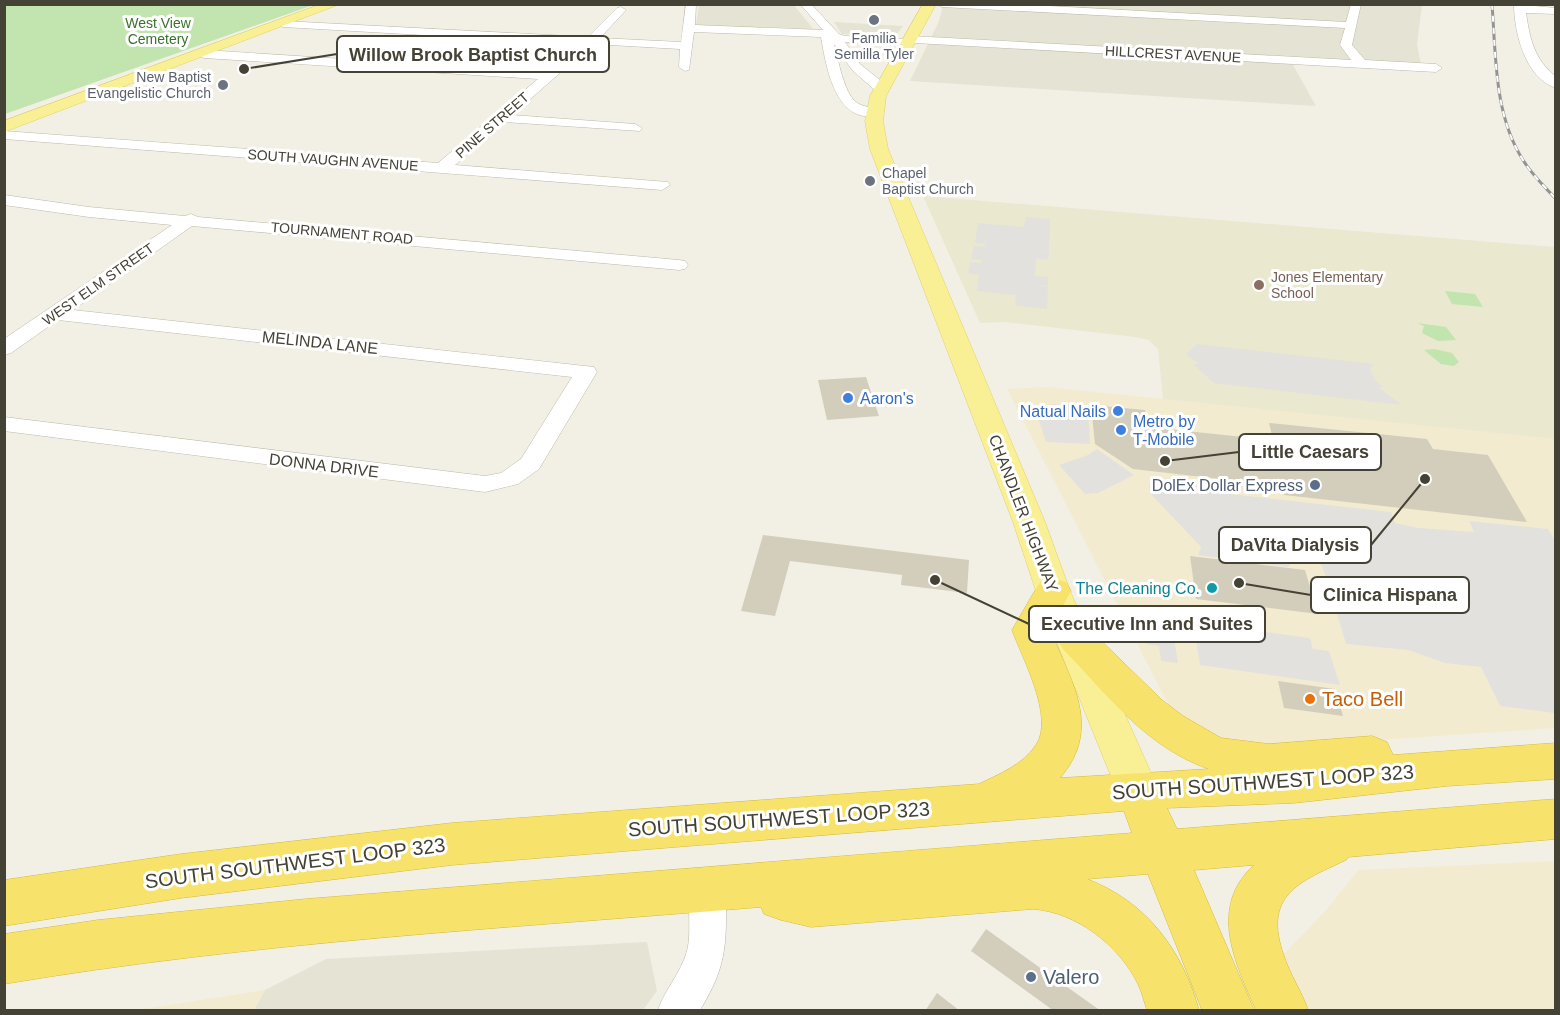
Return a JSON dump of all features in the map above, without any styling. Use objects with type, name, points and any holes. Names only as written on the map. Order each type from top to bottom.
[{"type":"highway","points":[[976,804],[1008,792],[1037,773],[1056,748],[1062,732],[1061,713],[1031,630],[1053,591]]},
{"type":"highway","points":[[1076,639],[1157,718],[1185,739],[1222,757],[1259,761],[1383,753],[1447,768]]},
{"type":"highway","name":"SOUTH SOUTHWEST LOOP 323","points":[[4,903],[181,876],[440,845],[1138,791],[1294,784],[1447,768],[1556,762]]},
{"type":"highway","name":"CHANDLER HIGHWAY","points":[[1138,791],[1228,1011]]},
{"type":"highway","points":[[4,959],[98,944],[306,922],[1556,819]]},
{"type":"highway","points":[[1282,1011],[1254,945],[1251,922],[1253,911],[1268,882],[1279,872],[1345,838]]},
{"type":"highway","points":[[718,888],[811,904],[1025,888],[1062,892],[1096,908],[1134,939],[1152,960],[1173,1011]]},
{"type":"main road","points":[[4,127],[334,4]]},
{"type":"main road","points":[[878,100],[930,4]]},
{"type":"main road","name":"CHANDLER HIGHWAY","points":[[878,100],[879,149],[888,174],[1017,493],[1053,591],[1076,639],[1138,791]]},
{"type":"street","points":[[685,67],[685,46],[690,28],[691,4]]},
{"type":"street","points":[[805,4],[830,33],[856,67],[878,100],[854,107],[848,102],[832,62],[830,33]]},
{"type":"street","points":[[942,4],[1213,10],[1349,25]]},
{"type":"street","points":[[1356,4],[1349,25],[1347,45],[1362,64]]},
{"type":"street","points":[[1556,11],[1519,7],[1526,48],[1535,64],[1556,84]]},
{"type":"street","name":"PINE STREET","points":[[442,168],[590,41],[621,10]]},
{"type":"street","points":[[283,24],[685,46]]},
{"type":"street","name":"HILLCREST AVENUE","points":[[690,28],[830,33],[910,41],[1436,68]]},
{"type":"street","points":[[450,45],[468,34]]},
{"type":"street","points":[[204,54],[548,76]]},
{"type":"street","points":[[415,68],[432,57]]},
{"type":"street","points":[[1535,64],[1556,67]]},
{"type":"street","points":[[501,118],[635,128]]},
{"type":"street","name":"SOUTH VAUGHN AVENUE","points":[[4,135],[662,185]]},
{"type":"street","name":"TOURNAMENT ROAD","points":[[4,200],[89,212],[191,219],[679,265]]},
{"type":"street","name":"WEST ELM STREET","points":[[4,349],[191,219]]},
{"type":"street","name":"MELINDA LANE","points":[[55,314],[586,372]]},
{"type":"street","name":"DONNA DRIVE","points":[[4,424],[470,483],[495,483],[505,482],[520,474],[530,464],[586,372]]},
{"type":"street","points":[[678,1011],[699,977],[718,888]]},
{"type":"shaded area","points":[[793,4],[814,30],[696,25],[699,5]]},
{"type":"shaded area","points":[[943,5],[1422,5],[1417,45],[1422,69],[1292,63],[1316,106],[910,81],[939,21]]},
{"type":"shaded area","points":[[834,22],[903,26],[894,38],[842,34]]},
{"type":"shaded area","name":"Jones Elementary School","points":[[923,196],[1555,247],[1555,439],[1163,399],[1158,349],[1149,340],[1004,322],[980,323]]},
{"type":"shaded area","points":[[1026,217],[1050,219],[1049,251],[1039,251],[1049,252],[1048,260],[1036,259],[1035,276],[1048,277],[1048,285],[1034,285],[1048,286],[1047,309],[1015,305],[1016,295],[977,291],[979,275],[968,273],[970,262],[982,263],[982,260],[971,259],[974,246],[985,247],[985,244],[975,243],[978,223],[1024,227]]},
{"type":"shaded area","points":[[1197,344],[1373,364],[1370,369],[1375,380],[1384,387],[1378,387],[1402,405],[1214,383],[1193,364],[1199,364],[1186,354]]},
{"type":"shaded area","points":[[1047,387],[1555,439],[1555,728],[1264,748],[1214,737],[1189,722],[1169,706],[1007,389]]},
{"type":"shaded area","points":[[1051,404],[1088,406],[1090,444],[1046,442],[1036,411],[1051,411]]},
{"type":"shaded area","points":[[1097,449],[1134,475],[1098,493],[1085,494],[1059,465],[1088,455]]},
{"type":"shaded area","points":[[1149,485],[1391,512],[1395,523],[1419,528],[1474,532],[1469,521],[1548,529],[1556,542],[1555,713],[1500,706],[1481,667],[1445,663],[1408,650],[1346,644],[1335,607],[1319,610],[1313,586],[1328,582],[1321,564],[1294,559],[1288,567],[1198,555],[1201,547],[1150,493]]},
{"type":"shaded area","points":[[1142,615],[1171,618],[1178,663],[1161,661],[1159,646],[1146,644]]},
{"type":"shaded area","points":[[1193,622],[1310,638],[1313,649],[1329,651],[1340,685],[1200,665]]},
{"type":"shaded area","points":[[1555,861],[1555,1010],[1307,1010],[1282,956],[1327,909],[1358,870]]},
{"type":"shaded area","points":[[647,942],[657,991],[643,1010],[254,1010],[265,990],[326,959]]},
{"type":"shaded area","points":[[265,990],[254,1010],[136,1010]]},
{"type":"green space","name":"West View Cemetery","points":[[4,5],[313,5],[5,114]]},
{"type":"green space","points":[[1445,291],[1475,294],[1483,307],[1452,304]]},
{"type":"green space","points":[[1417,323],[1446,327],[1456,340],[1438,341],[1422,333],[1424,326]]},
{"type":"green space","points":[[1434,349],[1452,353],[1459,362],[1454,366],[1441,364],[1424,350]]},
{"type":"building","name":"Aaron's","points":[[866,377],[879,416],[827,420],[818,380]]},
{"type":"building","points":[[1091,405],[1145,410],[1148,427],[1273,440],[1269,423],[1427,439],[1433,449],[1488,455],[1527,522],[1284,495],[1280,486],[1133,469],[1095,444]]},
{"type":"building","points":[[763,535],[969,560],[967,593],[901,585],[902,575],[790,561],[775,616],[741,611]]},
{"type":"building","points":[[1190,556],[1305,570],[1318,614],[1196,599]]},
{"type":"building","name":"Taco Bell","points":[[1278,681],[1335,689],[1343,716],[1284,708]]},
{"type":"building","name":"Valero","points":[[986,929],[1101,1011],[1054,1011],[971,951]]},
{"type":"building","points":[[937,993],[960,1011],[925,1011]]},
{"type":"railway","points":[[1492,4],[1498,85],[1506,124],[1527,165],[1556,199]]},
{"type":"place","name":"Familia Semilla Tyler","points":[[874,20]]},
{"type":"place","name":"Willow Brook Baptist Church","points":[[244,69]]},
{"type":"place","name":"New Baptist Evangelistic Church","points":[[223,85]]},
{"type":"place","name":"Chapel Baptist Church","points":[[870,181]]},
{"type":"place","name":"Jones Elementary School","points":[[1259,285]]},
{"type":"place","name":"Aaron's","points":[[848,398]]},
{"type":"place","name":"Natual Nails","points":[[1118,411]]},
{"type":"place","name":"Metro by T-Mobile","points":[[1121,430]]},
{"type":"place","name":"Little Caesars","points":[[1165,461]]},
{"type":"place","name":"DaVita Dialysis","points":[[1425,479]]},
{"type":"place","name":"DolEx Dollar Express","points":[[1315,485]]},
{"type":"place","name":"Executive Inn and Suites","points":[[935,580]]},
{"type":"place","name":"Clinica Hispana","points":[[1239,583]]},
{"type":"place","name":"The Cleaning Co.","points":[[1212,588]]},
{"type":"place","name":"Taco Bell","points":[[1310,699]]},
{"type":"place","name":"Valero","points":[[1031,977]]}]
